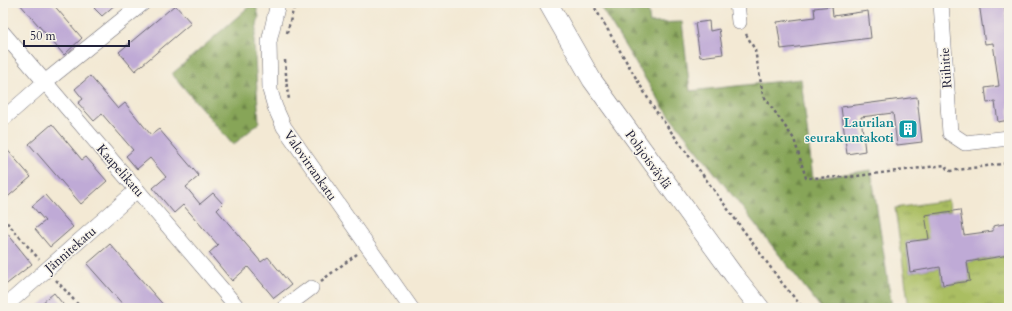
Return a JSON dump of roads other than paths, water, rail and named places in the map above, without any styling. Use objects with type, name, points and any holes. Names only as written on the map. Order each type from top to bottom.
[{"type":"main road","name":"Pohjoisväylä","points":[[548,3],[592,80],[733,274],[760,308]]},
{"type":"street","points":[[4,116],[143,3]]},
{"type":"street","name":"Valovirrankatu","points":[[278,3],[269,42],[270,90],[275,108],[284,127],[411,308]]},
{"type":"street","points":[[737,3],[739,22]]},
{"type":"street","name":"Riihitie","points":[[940,3],[950,133],[965,143],[1009,138]]},
{"type":"street","name":"Kaapelikatu","points":[[3,33],[238,308]]},
{"type":"street","name":"Jännitekatu","points":[[3,308],[137,190]]},
{"type":"street","points":[[284,308],[311,288]]},
{"type":"place","name":"Laurilan seurakuntakoti","points":[[908,129]]}]
